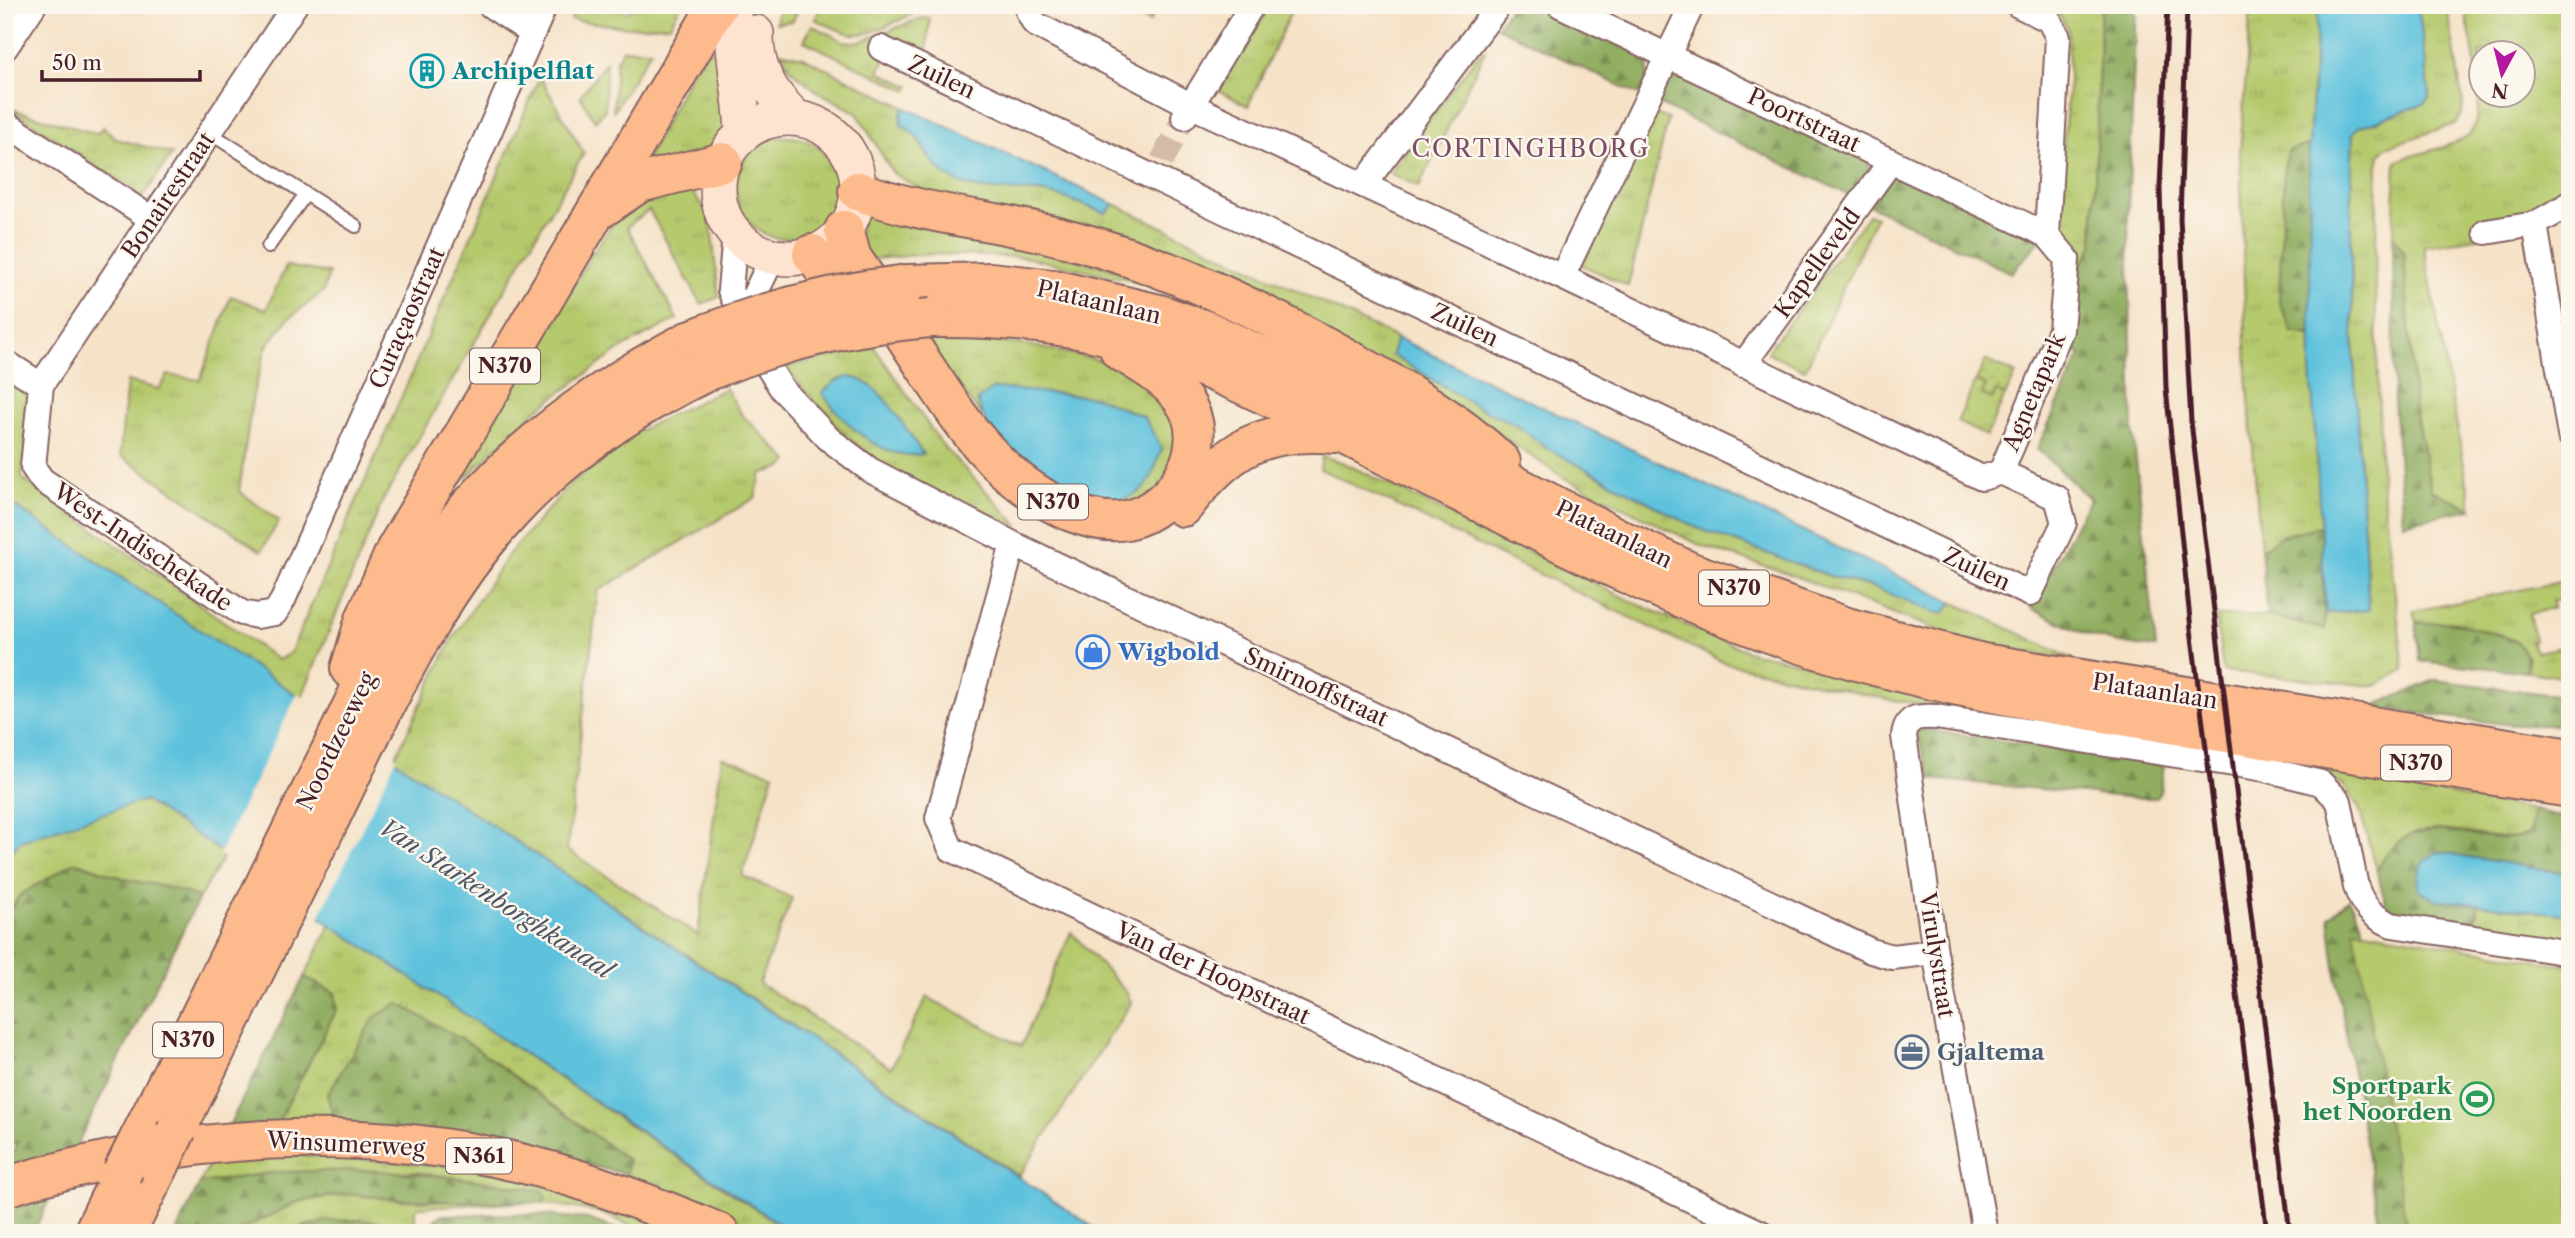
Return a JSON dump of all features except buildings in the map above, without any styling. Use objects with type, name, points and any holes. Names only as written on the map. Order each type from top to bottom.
[{"type":"main road","name":"N370","points":[[376,663],[396,549],[718,5]]},
{"type":"main road","points":[[733,148],[770,120],[796,118],[822,127],[842,144],[855,166],[858,191],[854,211],[844,230],[832,243],[813,254],[795,258],[773,257],[754,249],[735,234],[719,200],[743,98],[734,54],[735,5]]},
{"type":"main road","points":[[759,5],[755,44],[760,68],[769,90],[796,118]]},
{"type":"main road","name":"N370","points":[[596,212],[639,183],[733,148]]},
{"type":"main road","name":"N370","points":[[858,191],[925,210],[1066,238],[1158,269],[1269,315],[1402,389],[1473,435],[1541,499]]},
{"type":"main road","name":"N370","points":[[844,230],[852,258],[986,454],[1022,484],[1060,507],[1092,519],[1126,520],[1156,508],[1178,486],[1192,455],[1192,422],[1183,400],[1156,373],[1089,331]]},
{"type":"main road","name":"N370","points":[[813,254],[952,438],[989,480],[1027,509],[1079,533],[1127,538],[1159,528],[1175,517],[1209,474],[1232,453],[1266,437],[1303,431],[1346,435]]},
{"type":"main road","name":"Plataanlaan","points":[[699,356],[731,323],[807,300],[907,284],[991,282],[1053,289],[1159,314],[1208,331],[1277,363],[1541,499],[1691,572],[1765,600],[1938,652],[2566,773]]},
{"type":"main road","name":"Plataanlaan","points":[[699,356],[768,348],[817,334],[931,318],[1017,320],[1089,331],[1130,341],[1197,365],[1346,435],[1643,582],[1735,620],[1835,655],[2003,697],[2566,773]]},
{"type":"main road","name":"Noordzeeweg","points":[[248,953],[351,709],[376,663],[536,487],[699,356]]},
{"type":"main road","name":"Noordzeeweg","points":[[112,1228],[248,953],[376,663]]},
{"type":"main road","name":"Winsumerweg","points":[[5,1187],[63,1169],[155,1149],[227,1141],[342,1140],[444,1149],[538,1168],[637,1198],[720,1233]]},
{"type":"street","points":[[5,48],[34,5]]},
{"type":"street","points":[[489,5],[532,33]]},
{"type":"street","name":"Curaçaostraat","points":[[257,616],[275,613],[283,600],[545,5]]},
{"type":"street","name":"Zuilen","points":[[881,48],[1158,168],[2030,594],[2064,523],[2057,498],[2001,472],[1982,478],[1364,184],[1187,111],[1035,24],[1028,11],[1030,5]]},
{"type":"street","points":[[1187,111],[1252,5]]},
{"type":"street","points":[[1364,184],[1499,5]]},
{"type":"street","name":"Poortstraat","points":[[1560,5],[2047,235]]},
{"type":"street","points":[[1562,277],[1692,5]]},
{"type":"street","points":[[2018,5],[2049,20],[2057,37],[2047,235]]},
{"type":"street","name":"Bonairestraat","points":[[41,385],[289,14]]},
{"type":"street","points":[[5,123],[152,219]]},
{"type":"street","name":"Kapelleveld","points":[[1743,366],[1891,161]]},
{"type":"street","points":[[2486,232],[2535,224],[2570,204]]},
{"type":"street","points":[[2535,224],[2570,435]]},
{"type":"street","name":"Smirnoffstraat","points":[[735,234],[730,290],[748,335],[782,389],[829,439],[870,470],[1013,544],[1871,951],[1892,957],[1935,952]]},
{"type":"street","name":"Agnetapark","points":[[2001,472],[2062,330],[2067,259],[2047,235]]},
{"type":"street","points":[[748,335],[753,298],[773,257]]},
{"type":"street","points":[[5,362],[41,385]]},
{"type":"street","name":"West-Indischekade","points":[[41,385],[33,467],[42,480],[242,613],[257,616]]},
{"type":"street","name":"Van der Hoopstraat","points":[[1013,544],[938,818],[951,849],[1762,1233]]},
{"type":"street","name":"Virulystraat","points":[[1985,1233],[1935,952],[1905,736],[1905,727],[1911,719],[1919,716],[1936,717],[2265,769],[2321,783],[2339,801],[2356,887],[2361,900],[2377,919],[2392,925],[2570,953]]},
{"type":"lane","points":[[210,133],[356,226]]},
{"type":"lane","points":[[268,247],[305,195]]},
{"type":"green space","points":[[574,5],[612,5],[610,9],[628,12],[634,5],[681,5],[670,25],[628,27],[571,20]]},
{"type":"green space","points":[[779,5],[800,5],[793,21],[776,23]]},
{"type":"green space","points":[[822,5],[866,5],[874,11],[902,10],[907,5],[932,5],[931,9],[872,32],[852,34],[815,19]]},
{"type":"green space","points":[[1122,5],[1158,5],[1150,22],[1120,8]]},
{"type":"green space","points":[[1271,5],[1294,5],[1248,106],[1218,90]]},
{"type":"green space","points":[[1512,5],[1543,5],[1647,54],[1648,75],[1639,95],[1497,27]]},
{"type":"green space","points":[[2043,5],[2101,5],[2093,246],[2076,273],[2073,251],[2057,219],[2069,81],[2068,30],[2058,12]]},
{"type":"green space","points":[[2101,5],[2136,5],[2128,216],[2133,432],[2156,648],[2091,636],[2031,608],[2090,499],[2037,449],[2081,354],[2066,347],[2076,273],[2093,246]]},
{"type":"green space","points":[[2251,5],[2297,5],[2300,10],[2318,7],[2309,145],[2288,151],[2292,332],[2311,335],[2321,526],[2282,536],[2261,550],[2247,374],[2240,153]]},
{"type":"green space","points":[[2418,5],[2447,5],[2463,104],[2462,114],[2455,124],[2386,147],[2380,154],[2378,166],[2375,282],[2381,477],[2404,670],[2375,686],[2223,671],[2216,616],[2267,616],[2324,629],[2326,613],[2369,609],[2352,312],[2353,133],[2358,127],[2424,104],[2430,96]]},
{"type":"green space","points":[[2464,5],[2570,5],[2570,196],[2477,238],[2424,246],[2472,509],[2431,490],[2415,411],[2393,235],[2396,161],[2463,139],[2472,130],[2478,108],[2536,108],[2536,38],[2470,38]]},
{"type":"green space","points":[[922,18],[930,18],[927,49],[886,56],[879,72],[910,86],[908,91],[804,41],[812,25],[843,41],[859,42]]},
{"type":"green space","points":[[623,49],[651,50],[613,112],[616,60]]},
{"type":"green space","points":[[1486,49],[1419,187],[1390,173],[1478,55]]},
{"type":"green space","points":[[702,51],[728,51],[733,130],[715,151],[639,174]]},
{"type":"green space","points":[[780,52],[803,57],[904,107],[900,116],[930,158],[950,178],[984,189],[1053,194],[1106,213],[1114,204],[1397,338],[1392,355],[1478,407],[1517,425],[1545,447],[1695,527],[1827,575],[1949,608],[1953,602],[2075,660],[1967,641],[1784,572],[1702,546],[1566,479],[1454,405],[929,194],[893,173],[857,113],[817,91],[792,71]]},
{"type":"green space","points":[[606,62],[605,110],[595,121],[580,96]]},
{"type":"green space","points":[[1680,70],[1868,158],[1871,176],[1855,198],[1654,102],[1665,75]]},
{"type":"green space","points":[[540,77],[584,153],[383,500],[301,699],[5,500],[5,376],[31,395],[22,478],[278,660],[291,652]]},
{"type":"green space","points":[[11,109],[97,134],[103,127],[117,139],[172,154],[143,197]]},
{"type":"green space","points":[[1653,113],[1668,119],[1628,286],[1582,265]]},
{"type":"green space","points":[[787,137],[806,141],[823,152],[834,169],[838,188],[834,207],[823,224],[806,235],[787,239],[768,235],[751,224],[740,207],[736,188],[740,169],[751,152],[768,141]]},
{"type":"green space","points":[[2309,145],[2311,335],[2292,332],[2279,301],[2284,166],[2288,151]]},
{"type":"green space","points":[[1897,171],[2041,240],[2011,273],[1868,205]]},
{"type":"green space","points":[[685,183],[710,215],[719,297],[701,304],[649,210],[627,227],[677,319],[625,346],[538,409],[448,494],[597,246],[626,207]]},
{"type":"green space","points":[[864,211],[995,235],[1191,293],[1024,257],[927,254],[864,260],[857,244]]},
{"type":"green space","points":[[1869,214],[1876,217],[1805,370],[1767,352]]},
{"type":"green space","points":[[2393,235],[2404,253],[2415,411],[2431,490],[2472,509],[2403,523],[2394,400]]},
{"type":"green space","points":[[286,266],[329,273],[323,292],[288,319],[267,345],[253,394],[239,491],[279,521],[261,551],[120,455],[127,381],[159,389],[168,375],[200,380],[231,296],[266,310]]},
{"type":"green space","points":[[962,339],[1027,345],[1125,365],[1179,414],[1168,489],[1113,512],[1046,491],[919,341]],"holes":[[[994,388],[1095,397],[1144,417],[1094,498],[1023,463]]]},
{"type":"green space","points":[[874,347],[943,446],[1019,526],[908,481],[876,461],[839,429],[786,367]]},
{"type":"green space","points":[[1986,360],[2016,374],[2005,396],[1996,391],[1992,399],[1982,394],[1986,386],[1976,381]]},
{"type":"green space","points":[[1976,381],[1986,386],[1982,394],[1992,399],[1996,391],[2005,396],[1986,436],[1957,422]]},
{"type":"green space","points":[[726,388],[742,415],[789,461],[782,467],[761,474],[755,498],[598,591],[567,850],[698,935],[722,757],[774,774],[742,876],[792,898],[759,983],[891,1068],[927,997],[1021,1046],[1071,932],[1128,994],[1131,1003],[1019,1176],[394,760],[451,641],[508,555],[571,483],[638,431]]},
{"type":"green space","points":[[1322,456],[1344,463],[1637,604],[1750,652],[2197,746],[1886,699],[1725,663],[1320,469]]},
{"type":"green space","points":[[2321,526],[2325,629],[2267,616],[2261,550],[2281,536]]},
{"type":"green space","points":[[2570,580],[2570,598],[2552,601],[2553,608],[2529,614],[2534,640],[2531,641],[2536,652],[2563,647],[2562,639],[2570,637],[2570,678],[2527,672],[2528,657],[2501,634],[2448,622],[2436,625],[2416,622],[2413,611]]},
{"type":"green space","points":[[2416,622],[2457,623],[2515,641],[2525,652],[2527,672],[2420,661]]},
{"type":"green space","points":[[2435,680],[2570,697],[2570,725],[2511,725],[2371,707]]},
{"type":"green space","points":[[1922,729],[2164,765],[2160,792],[2156,798],[2136,798],[1931,779],[1916,732]]},
{"type":"green space","points":[[2317,768],[2534,810],[2529,834],[2497,837],[2432,830],[2416,833],[2397,843],[2376,869],[2359,808],[2344,786]]},
{"type":"green space","points":[[144,800],[225,854],[199,898],[170,888],[127,880],[87,865],[5,918],[5,861],[20,841]]},
{"type":"green space","points":[[2534,810],[2570,819],[2570,874],[2439,852],[2434,899],[2478,904],[2474,932],[2389,915],[2376,869],[2401,840],[2416,833],[2432,831],[2513,838],[2529,834]]},
{"type":"green space","points":[[75,862],[199,898],[75,1149],[5,1169],[18,1142],[5,1146],[5,918],[20,895]]},
{"type":"green space","points":[[2349,899],[2362,921],[2417,1233],[2381,1233],[2336,976],[2329,917]]},
{"type":"green space","points":[[2478,904],[2570,915],[2570,948],[2474,932]]},
{"type":"green space","points":[[331,924],[793,1233],[756,1233],[626,1174],[629,1161],[578,1124],[274,1130],[337,1009],[335,993],[304,977]]},
{"type":"green space","name":"Sportpark het Noorden","points":[[2354,929],[2570,966],[2570,1233],[2408,1233]]},
{"type":"green space","points":[[304,977],[335,993],[337,1009],[274,1130],[226,1132]]},
{"type":"green space","points":[[398,1003],[473,1046],[629,1161],[626,1174],[483,1141],[338,1131],[327,1095],[374,1018]]},
{"type":"green space","points":[[260,1152],[490,1169],[693,1233],[648,1233],[599,1212],[544,1203],[546,1197],[523,1187],[414,1172],[278,1172],[200,1183],[211,1161]]},
{"type":"green space","points":[[363,1170],[498,1184],[543,1191],[546,1197],[544,1203],[405,1200],[344,1194],[297,1202],[235,1233],[176,1233],[200,1183],[278,1172]]},
{"type":"green space","points":[[53,1192],[33,1233],[5,1233],[5,1205]]},
{"type":"green space","points":[[344,1194],[405,1200],[514,1203],[418,1207],[415,1210],[415,1229],[409,1225],[357,1220],[307,1225],[282,1233],[235,1233],[297,1202]]},
{"type":"green space","points":[[532,1214],[587,1219],[629,1233],[431,1233],[435,1219],[443,1215]]},
{"type":"green space","points":[[358,1220],[409,1225],[415,1229],[412,1233],[282,1233],[328,1221]]},
{"type":"water","points":[[2318,5],[2418,5],[2430,96],[2424,104],[2358,127],[2353,133],[2352,312],[2369,610],[2326,613],[2311,370],[2309,145]]},
{"type":"water","points":[[904,107],[1114,204],[1106,213],[1053,194],[984,189],[950,178],[936,165],[915,136],[900,124]]},
{"type":"water","points":[[1397,338],[1953,602],[1945,612],[1937,613],[1873,587],[1827,575],[1695,527],[1545,447],[1517,425],[1478,407],[1392,355]]},
{"type":"water","points":[[848,377],[871,386],[881,395],[923,454],[908,455],[879,446],[865,438],[841,416],[822,393],[836,381]]},
{"type":"water","points":[[994,388],[1095,397],[1144,417],[1162,449],[1147,484],[1130,496],[1110,500],[1088,496],[1042,473],[1003,443],[988,426],[977,400]]},
{"type":"water","name":"Van Starkenborghkanaal","points":[[5,500],[1102,1233],[793,1233],[144,800],[20,841],[5,861]]},
{"type":"water","points":[[2439,852],[2570,874],[2570,915],[2434,899],[2419,891],[2418,878],[2424,862]]},
{"type":"pier","points":[[298,693],[397,757],[318,919],[219,854]]},
{"type":"tunnel","points":[[1162,161],[1184,117]]},
{"type":"railway","points":[[2168,5],[2160,188],[2166,388],[2191,629],[2267,1233]]},
{"type":"railway","points":[[2187,5],[2180,219],[2191,422],[2290,1233]]},
{"type":"place","name":"Archipelflat","points":[[427,71]]},
{"type":"place","name":"Wigbold","points":[[1093,652]]},
{"type":"place","name":"Gjaltema","points":[[1912,1052]]},
{"type":"place","name":"Sportpark het Noorden","points":[[2477,1099]]},
{"type":"district","name":"CORTINGHBORG","points":[[1531,149]]}]
